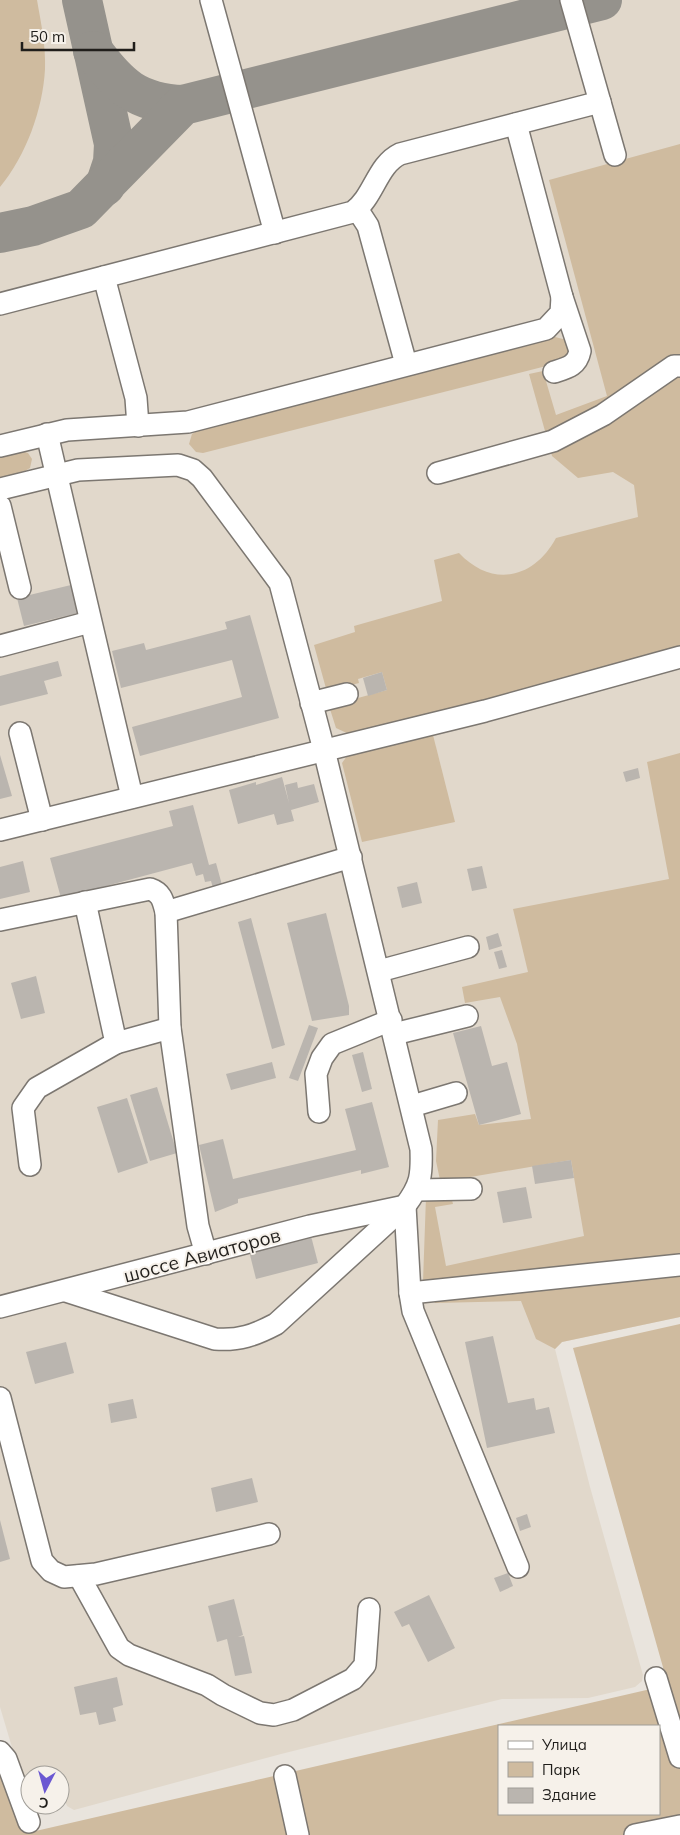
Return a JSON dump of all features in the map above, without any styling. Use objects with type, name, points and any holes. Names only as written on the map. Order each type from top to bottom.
[{"type":"lane","points":[[211,0],[275,233]]},
{"type":"lane","points":[[571,0],[615,155]]},
{"type":"lane","points":[[0,304],[345,215],[357,209],[365,202],[392,158],[600,102]]},
{"type":"lane","points":[[516,124],[562,297],[580,351],[578,359],[573,366],[554,372]]},
{"type":"lane","points":[[357,209],[368,226],[406,364]]},
{"type":"lane","points":[[104,277],[136,398],[138,426]]},
{"type":"lane","points":[[0,446],[67,430],[188,422],[546,329],[561,313],[562,297]]},
{"type":"lane","points":[[438,473],[552,441],[603,415],[678,361]]},
{"type":"lane","points":[[46,434],[132,797]]},
{"type":"lane","points":[[0,489],[78,470],[178,465],[198,473],[278,578],[351,857],[421,1149],[422,1173],[411,1198],[410,1294],[413,1311],[518,1567]]},
{"type":"lane","points":[[0,506],[20,588]]},
{"type":"lane","points":[[0,646],[90,622]]},
{"type":"lane","points":[[0,830],[485,711],[680,657]]},
{"type":"lane","points":[[312,703],[347,694]]},
{"type":"lane","points":[[20,733],[42,820]]},
{"type":"lane","points":[[166,912],[351,857]]},
{"type":"lane","points":[[0,920],[150,889],[157,892],[162,898],[166,912],[170,1028],[198,1226],[206,1254]]},
{"type":"lane","points":[[86,902],[116,1043]]},
{"type":"lane","points":[[379,971],[468,948]]},
{"type":"lane","points":[[319,1112],[316,1074],[322,1058],[332,1044],[392,1027],[467,1016]]},
{"type":"lane","points":[[30,1165],[23,1108],[28,1098],[37,1088],[116,1043],[170,1028]]},
{"type":"lane","points":[[412,1106],[456,1093]]},
{"type":"lane","name":"шоссе Авиаторов","points":[[0,1307],[206,1254],[411,1198],[471,1189]]},
{"type":"lane","points":[[66,1291],[215,1339],[234,1340],[254,1336],[276,1324],[411,1198]]},
{"type":"lane","points":[[410,1294],[680,1265]]},
{"type":"lane","points":[[0,1398],[5,1441],[42,1561],[51,1571],[64,1577],[96,1574],[269,1534]]},
{"type":"lane","points":[[79,1576],[119,1648],[129,1655],[207,1685],[260,1713],[274,1715],[293,1710],[353,1679],[365,1664],[369,1608]]},
{"type":"lane","points":[[656,1678],[680,1757]]},
{"type":"lane","points":[[0,1752],[6,1759],[29,1822]]},
{"type":"lane","points":[[285,1776],[298,1835]]},
{"type":"lane","points":[[635,1835],[672,1830]]},
{"type":"shaded area","points":[[0,0],[680,0],[680,1317],[562,1342],[555,1349],[590,1487],[643,1675],[642,1681],[635,1687],[588,1698],[502,1699],[281,1754],[74,1810],[70,1808],[70,1765],[20,1765],[20,1774],[0,1707]]},
{"type":"green space","points":[[0,0],[37,0],[43,34],[45,69],[41,100],[32,131],[18,161],[0,187]]},
{"type":"green space","points":[[680,144],[680,650],[353,736],[336,728],[329,706],[387,690],[382,672],[358,679],[359,683],[327,692],[314,645],[355,632],[354,626],[442,601],[434,560],[459,553],[472,564],[485,571],[498,574],[512,574],[536,563],[547,552],[556,538],[638,517],[634,485],[613,472],[578,478],[552,456],[529,374],[543,371],[556,415],[607,396],[549,180]]},
{"type":"green space","points":[[555,337],[567,340],[572,350],[562,362],[203,453],[196,452],[189,444],[192,434],[198,430]]},
{"type":"green space","points":[[22,451],[28,453],[32,459],[30,468],[0,478],[0,456]]},
{"type":"green space","points":[[433,735],[455,822],[362,842],[342,763],[350,752]]},
{"type":"green space","points":[[680,753],[680,1317],[562,1342],[555,1349],[536,1339],[521,1301],[435,1303],[423,1282],[426,1197],[451,1196],[453,1204],[435,1207],[446,1266],[584,1236],[571,1160],[447,1181],[440,1180],[436,1161],[438,1120],[475,1114],[479,1125],[531,1119],[517,1044],[500,997],[465,1003],[462,987],[528,972],[513,909],[669,879],[647,762]]},
{"type":"green space","points":[[680,1324],[680,1835],[0,1835],[0,1771],[27,1833],[668,1685],[573,1348]]},
{"type":"building","points":[[71,585],[78,613],[24,626],[17,598]]},
{"type":"building","points":[[250,615],[279,718],[140,756],[132,727],[242,697],[232,660],[121,688],[112,651],[144,643],[146,650],[227,629],[225,622]]},
{"type":"building","points":[[58,661],[62,676],[44,681],[48,694],[0,706],[0,676]]},
{"type":"building","points":[[382,672],[387,690],[368,696],[363,678]]},
{"type":"building","points":[[0,755],[12,796],[0,799]]},
{"type":"building","points":[[638,768],[640,778],[626,782],[623,772]]},
{"type":"building","points":[[282,777],[289,803],[285,785],[297,782],[298,788],[314,784],[319,802],[291,810],[294,821],[277,825],[274,814],[238,824],[229,790],[256,782],[256,785]]},
{"type":"building","points":[[193,805],[209,865],[216,863],[222,885],[213,888],[211,881],[205,882],[203,874],[196,876],[192,863],[61,898],[50,858],[173,826],[169,811]]},
{"type":"building","points":[[23,861],[30,892],[0,899],[0,867]]},
{"type":"building","points":[[482,866],[487,888],[472,891],[467,869]]},
{"type":"building","points":[[417,882],[422,903],[402,908],[397,887]]},
{"type":"building","points":[[326,913],[349,1006],[349,1015],[312,1021],[287,923]]},
{"type":"building","points":[[251,918],[285,1045],[272,1049],[238,922]]},
{"type":"building","points":[[498,933],[502,946],[489,950],[486,937]]},
{"type":"building","points":[[502,950],[507,967],[499,969],[494,952]]},
{"type":"building","points":[[36,976],[45,1013],[21,1019],[11,983]]},
{"type":"building","points":[[309,1025],[318,1028],[298,1081],[289,1078]]},
{"type":"building","points":[[481,1026],[492,1066],[507,1062],[521,1114],[479,1125],[453,1033]]},
{"type":"building","points":[[363,1052],[372,1089],[362,1092],[352,1055]]},
{"type":"building","points":[[272,1062],[276,1078],[231,1090],[226,1074]]},
{"type":"building","points":[[157,1087],[177,1153],[150,1161],[130,1095]]},
{"type":"building","points":[[127,1098],[148,1163],[118,1173],[97,1107]]},
{"type":"building","points":[[372,1102],[389,1167],[361,1174],[361,1170],[238,1199],[238,1203],[215,1212],[199,1145],[223,1139],[233,1179],[356,1150],[345,1109]]},
{"type":"building","points":[[571,1160],[574,1178],[535,1184],[532,1166]]},
{"type":"building","points":[[526,1187],[532,1218],[503,1223],[497,1192]]},
{"type":"building","points":[[311,1236],[318,1263],[256,1279],[249,1251]]},
{"type":"building","points":[[493,1336],[508,1403],[534,1398],[536,1410],[549,1407],[555,1433],[487,1448],[465,1342]]},
{"type":"building","points":[[66,1342],[74,1373],[35,1384],[26,1352]]},
{"type":"building","points":[[133,1399],[137,1418],[111,1423],[108,1404]]},
{"type":"building","points":[[252,1478],[258,1502],[216,1512],[211,1488]]},
{"type":"building","points":[[527,1514],[531,1527],[520,1531],[516,1518]]},
{"type":"building","points":[[0,1520],[10,1559],[0,1562]]},
{"type":"building","points":[[508,1573],[513,1586],[500,1592],[494,1578]]},
{"type":"building","points":[[429,1595],[455,1648],[428,1662],[409,1624],[402,1627],[394,1612]]},
{"type":"building","points":[[234,1599],[243,1635],[238,1637],[244,1636],[252,1673],[235,1676],[227,1639],[217,1642],[208,1606]]},
{"type":"building","points":[[117,1677],[123,1705],[113,1708],[116,1721],[99,1725],[96,1712],[80,1715],[74,1687]]},
{"type":"taxiway","points":[[82,0],[114,144],[113,162],[105,186]]},
{"type":"taxiway","points":[[0,233],[33,226],[81,209],[183,105],[602,0]]},
{"type":"taxiway","points":[[93,51],[112,74],[130,90],[153,101],[183,105]]}]
